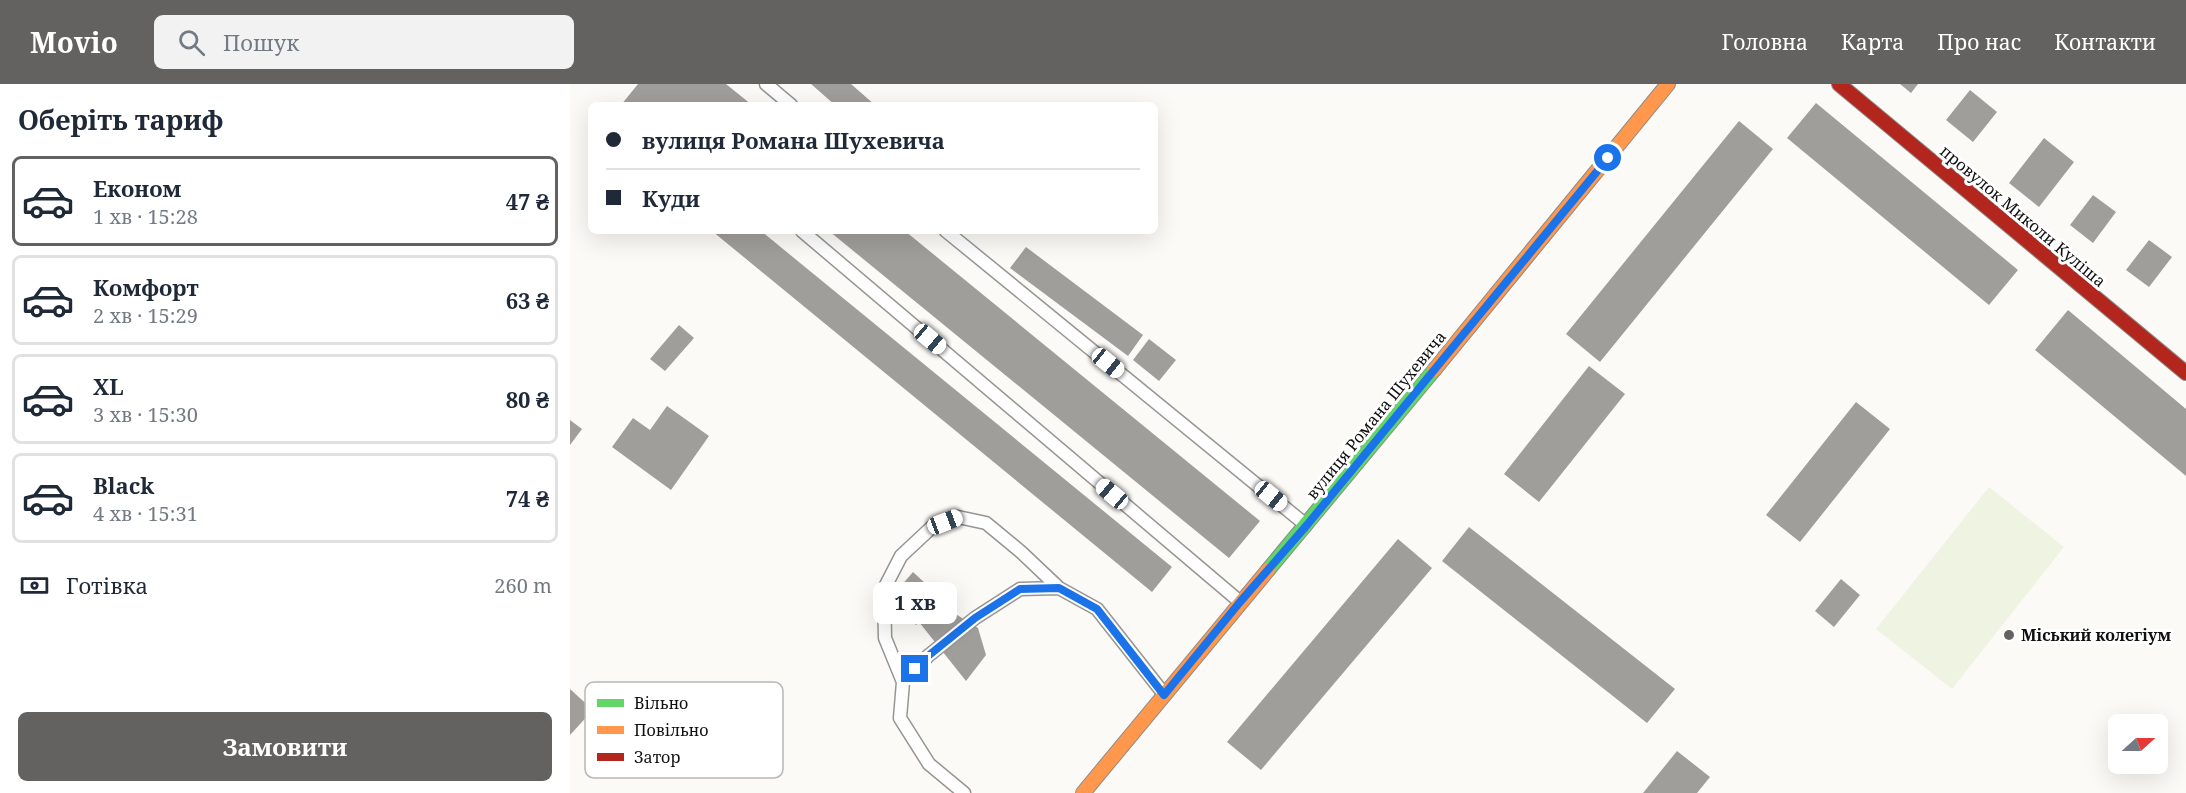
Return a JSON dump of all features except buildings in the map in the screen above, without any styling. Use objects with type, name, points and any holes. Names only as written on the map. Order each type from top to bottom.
[{"type":"street","name":"вулиця Романа Шухевича","points":[[1083,793],[1240,602],[1307,525],[1668,84]]},
{"type":"street","name":"провулок Миколи Куліша","points":[[1839,84],[2186,373]]},
{"type":"lane","points":[[766,84],[787,102]]},
{"type":"lane","points":[[806,234],[1240,602]]},
{"type":"lane","points":[[950,234],[1307,525]]},
{"type":"lane","points":[[964,793],[929,764],[900,718],[903,682],[885,638],[884,589],[901,556],[932,527],[958,517],[986,524],[1021,552],[1059,588],[1097,609],[1164,695]]},
{"type":"lane","points":[[903,682],[928,656],[959,630],[1020,589],[1059,588]]},
{"type":"green space","points":[[1989,487],[2064,547],[1952,689],[1876,629]]},
{"type":"traffic: fast","points":[[1268,570],[1434,370]]},
{"type":"traffic: slow","points":[[1434,370],[1668,84]]},
{"type":"traffic: slow","points":[[1083,793],[1268,570]]},
{"type":"traffic: jam","points":[[1839,84],[2186,373]]},
{"type":"place","name":"Міський колегіум","points":[[2009,635]]},
{"type":"route","points":[[915,669],[975,618],[1020,589],[1059,588],[1097,609],[1164,695],[1307,525],[1608,158]]}]
